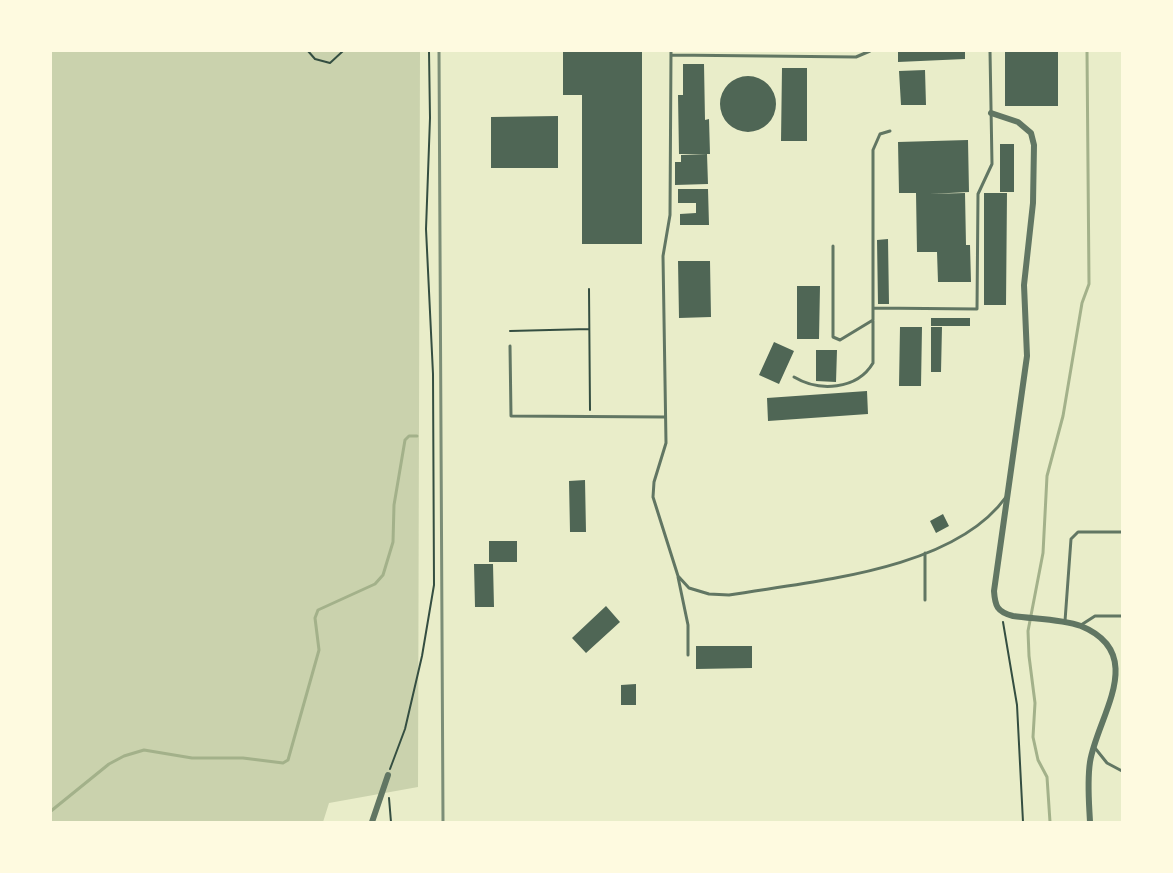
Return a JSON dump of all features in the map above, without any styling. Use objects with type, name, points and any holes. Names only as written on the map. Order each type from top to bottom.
[{"type":"street","points":[[991,113],[1018,122],[1031,133],[1034,145],[1033,203],[1024,285],[1027,356],[994,591],[995,606],[1002,614],[1080,626],[1097,636],[1110,650],[1116,667],[1113,694],[1094,747],[1089,776],[1090,822]]},
{"type":"street","points":[[372,822],[388,775]]},
{"type":"lane","points":[[688,655],[688,625],[678,576],[653,497],[654,482],[666,443],[663,256],[670,215],[671,53],[856,57],[870,51]]},
{"type":"lane","points":[[873,308],[977,309],[978,194],[992,164],[990,51]]},
{"type":"lane","points":[[794,377],[818,386],[833,386],[861,378],[873,363],[873,150],[880,134],[890,131]]},
{"type":"lane","points":[[833,246],[833,337],[840,340],[873,320]]},
{"type":"lane","points":[[510,346],[511,416],[665,417]]},
{"type":"lane","points":[[678,576],[689,588],[709,594],[729,595],[881,569],[925,553],[956,538],[986,519],[1008,493]]},
{"type":"lane","points":[[1065,624],[1071,539],[1078,532],[1122,532]]},
{"type":"lane","points":[[925,553],[925,600]]},
{"type":"lane","points":[[1080,626],[1095,616],[1122,616]]},
{"type":"lane","points":[[1094,747],[1107,763],[1122,771]]},
{"type":"path","points":[[308,51],[315,59],[330,63],[343,51]]},
{"type":"path","points":[[388,775],[405,729],[422,656],[434,585],[433,374],[426,229],[430,118],[429,51]]},
{"type":"path","points":[[589,289],[590,416]]},
{"type":"path","points":[[510,331],[589,329]]},
{"type":"path","points":[[1002,614],[1017,705],[1023,822]]},
{"type":"green space","points":[[51,51],[420,51],[418,787],[329,803],[323,822],[51,822]]},
{"type":"building","points":[[563,51],[642,51],[642,244],[582,244],[582,95],[563,95]]},
{"type":"building","points":[[898,51],[965,51],[965,59],[898,62]]},
{"type":"building","points":[[1005,51],[1058,51],[1058,106],[1005,106]]},
{"type":"building","points":[[683,64],[704,64],[705,120],[709,119],[710,154],[679,154],[678,95],[683,95]]},
{"type":"building","points":[[782,68],[807,68],[807,141],[781,141]]},
{"type":"building","points":[[925,70],[926,105],[901,105],[899,71]]},
{"type":"building","points":[[742,76],[754,76],[764,80],[772,88],[776,104],[772,120],[764,128],[754,132],[742,132],[732,128],[724,120],[720,110],[720,98],[724,88],[732,80]]},
{"type":"building","points":[[558,116],[558,168],[491,168],[491,117]]},
{"type":"building","points":[[968,140],[969,192],[929,194],[965,193],[966,245],[970,245],[971,282],[938,282],[937,252],[917,252],[916,193],[899,193],[898,142]]},
{"type":"building","points":[[1000,144],[1014,144],[1014,192],[1000,192]]},
{"type":"building","points":[[707,154],[708,184],[675,185],[675,162],[681,162],[681,155]]},
{"type":"building","points":[[678,189],[708,189],[709,225],[680,225],[680,214],[696,213],[696,203],[678,203]]},
{"type":"building","points":[[984,193],[1007,193],[1006,305],[984,305]]},
{"type":"building","points":[[888,239],[889,304],[878,304],[877,240]]},
{"type":"building","points":[[678,261],[710,261],[711,317],[679,318]]},
{"type":"building","points":[[797,286],[820,286],[819,339],[797,339]]},
{"type":"building","points":[[931,318],[970,318],[970,326],[931,326]]},
{"type":"building","points":[[900,327],[922,327],[921,386],[899,386]]},
{"type":"building","points":[[931,327],[942,327],[941,372],[931,372]]},
{"type":"building","points":[[774,342],[794,351],[779,384],[759,375]]},
{"type":"building","points":[[816,350],[837,350],[836,382],[816,381]]},
{"type":"building","points":[[867,391],[868,414],[768,421],[767,398]]},
{"type":"building","points":[[585,480],[586,532],[570,532],[569,481]]},
{"type":"building","points":[[943,514],[949,526],[936,533],[930,521]]},
{"type":"building","points":[[489,541],[517,541],[517,562],[489,562]]},
{"type":"building","points":[[474,564],[493,564],[494,607],[475,607]]},
{"type":"building","points":[[606,606],[620,622],[586,653],[572,638]]},
{"type":"building","points":[[696,646],[752,646],[752,668],[696,669]]},
{"type":"building","points":[[636,684],[636,705],[621,705],[621,685]]},
{"type":"waterway","points":[[1050,822],[1047,777],[1038,760],[1033,737],[1035,703],[1028,631],[1043,553],[1047,476],[1063,416],[1082,303],[1089,284],[1087,51]]},
{"type":"waterway","points":[[51,811],[109,764],[124,756],[144,750],[192,758],[243,758],[283,763],[288,760],[319,650],[315,618],[318,610],[375,584],[383,575],[393,542],[394,505],[405,440],[409,436],[417,436]]},
{"type":"railway","points":[[439,51],[443,822]]}]
